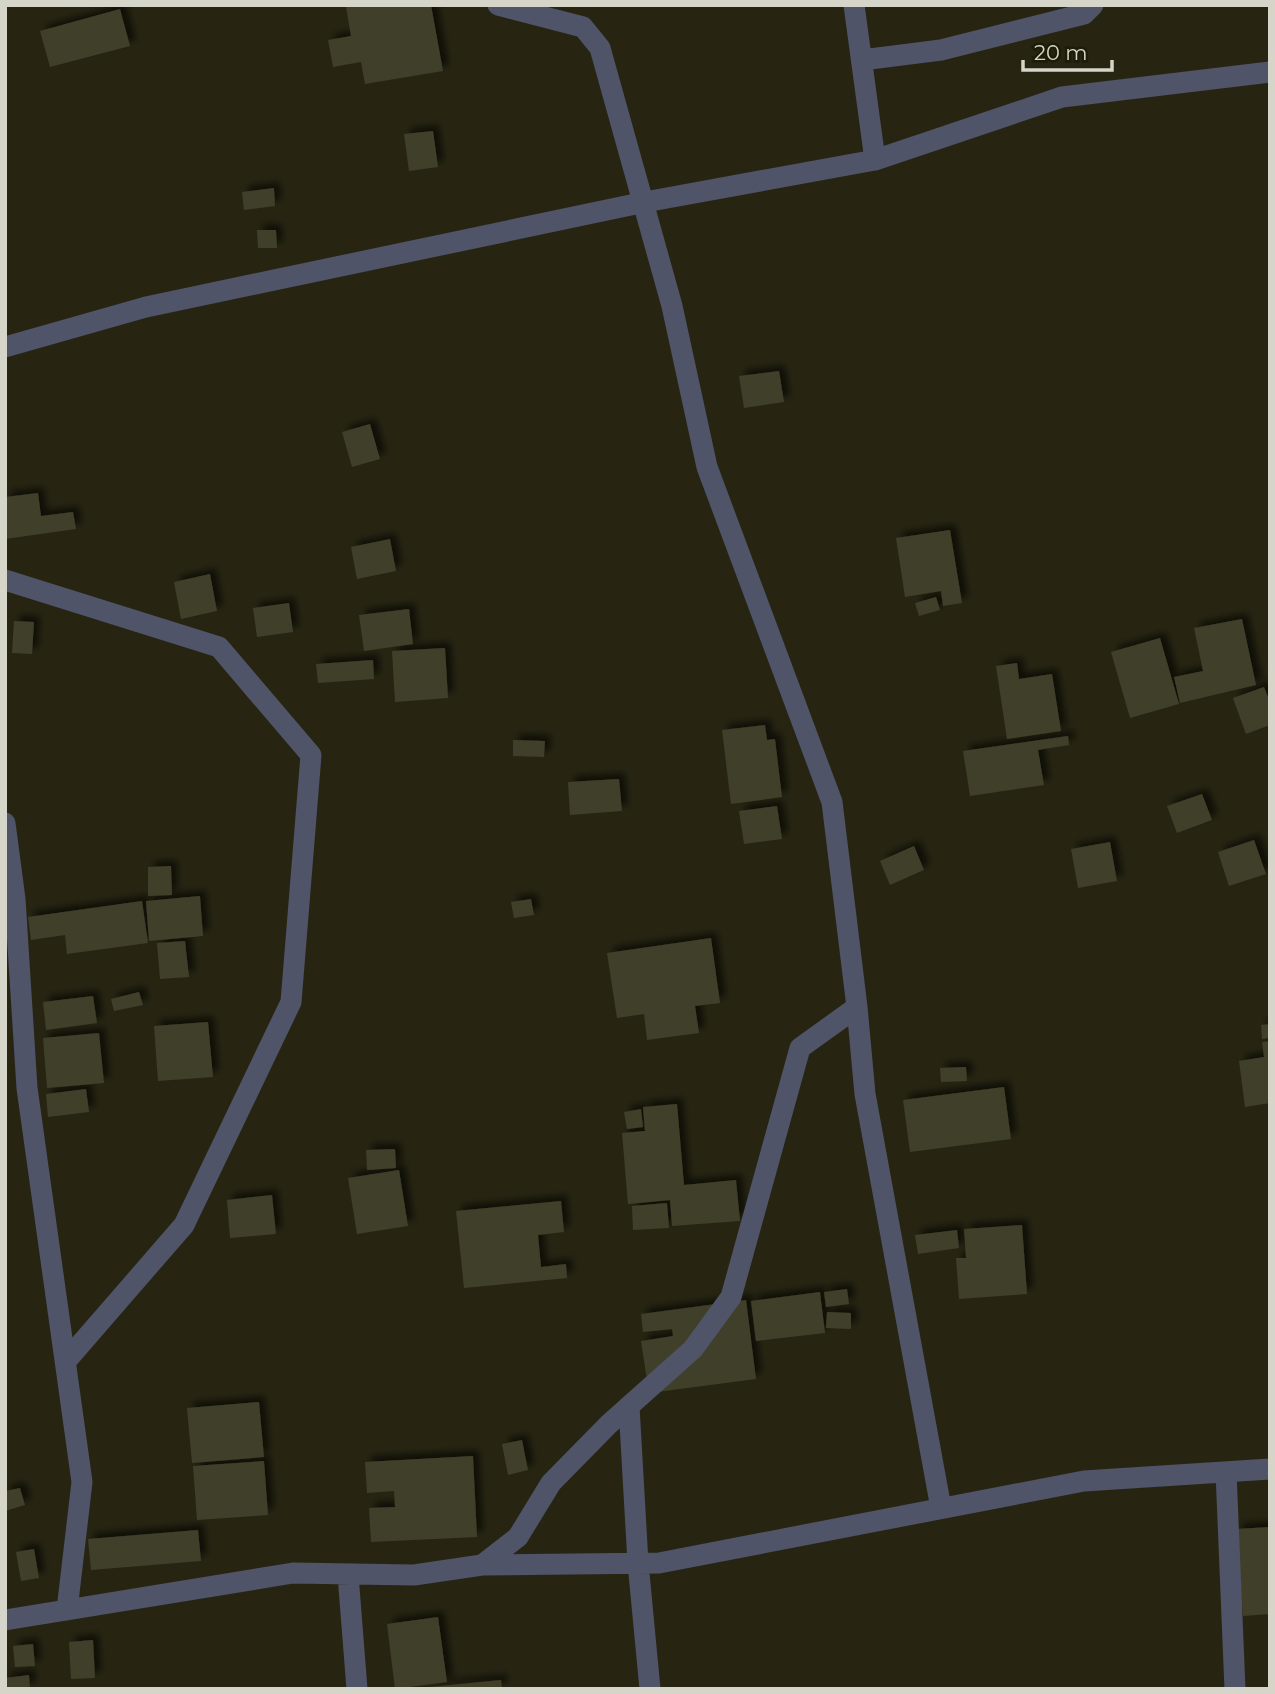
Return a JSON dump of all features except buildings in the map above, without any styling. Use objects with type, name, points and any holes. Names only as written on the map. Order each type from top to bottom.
[{"type":"street","points":[[498,5],[557,12],[583,27],[600,48],[645,202],[707,467],[832,802],[865,1094],[941,1508]]},
{"type":"street","points":[[854,5],[875,160]]},
{"type":"street","points":[[862,60],[942,50],[1084,14],[1093,5]]},
{"type":"street","points":[[5,346],[146,307],[645,202],[875,160],[1062,97],[1270,72]]},
{"type":"street","points":[[5,580],[219,647],[311,755],[291,1002],[184,1224],[66,1361]]},
{"type":"street","points":[[5,823],[15,899],[27,1088],[82,1482],[67,1610]]},
{"type":"street","points":[[482,1565],[518,1537],[551,1483],[629,1406],[693,1349],[731,1297],[800,1048],[857,1007]]},
{"type":"street","points":[[629,1406],[638,1563],[650,1689]]},
{"type":"street","points":[[5,1620],[293,1573],[414,1575],[482,1565],[659,1563],[1084,1481],[1270,1469]]},
{"type":"street","points":[[1226,1472],[1235,1689]]},
{"type":"street","points":[[348,1575],[357,1689]]}]
